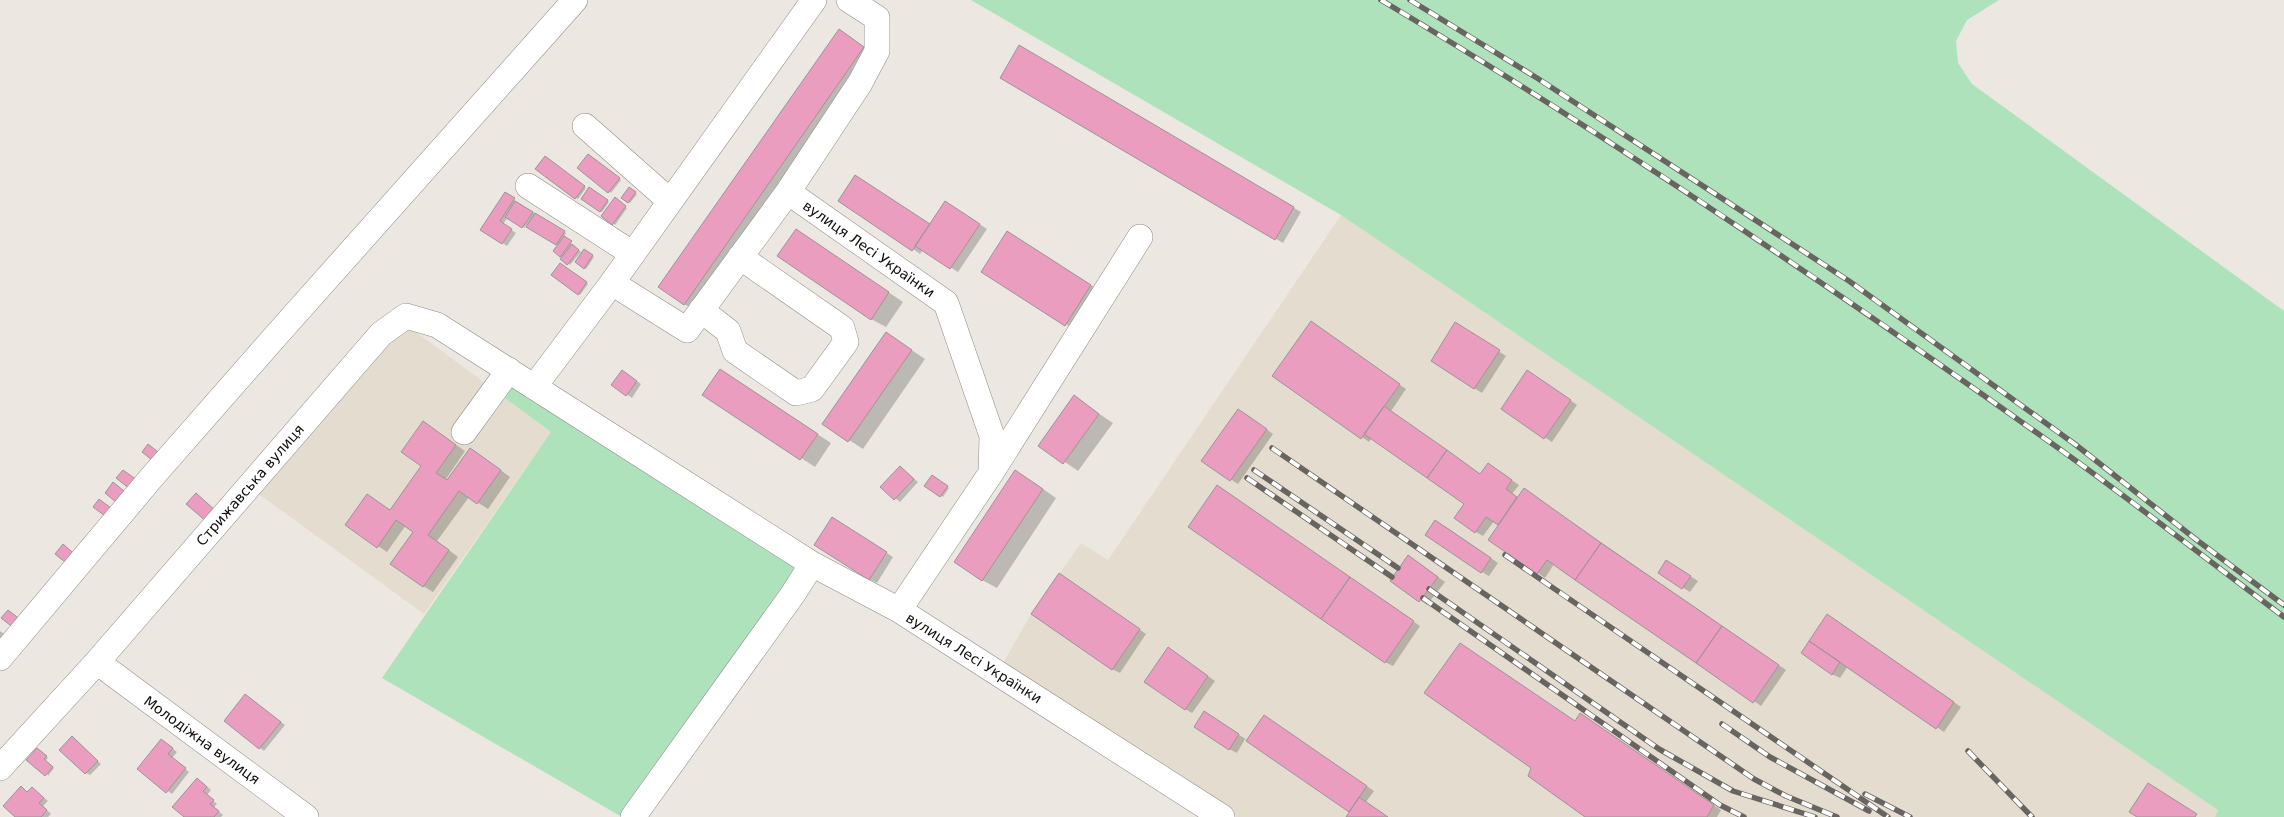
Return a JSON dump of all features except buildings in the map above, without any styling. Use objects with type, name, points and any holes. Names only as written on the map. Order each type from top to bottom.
[{"type":"street","points":[[0,658],[152,477],[266,346],[575,0]]},
{"type":"street","points":[[534,386],[612,283],[814,0]]},
{"type":"street","points":[[612,283],[687,330],[788,192],[860,83],[877,51],[877,18],[850,0]]},
{"type":"street","points":[[585,126],[670,202]]},
{"type":"street","points":[[528,186],[633,254]]},
{"type":"street","name":"вулиця Лесі Українки","points":[[788,192],[946,303],[992,436],[991,473],[899,610],[1222,817]]},
{"type":"street","points":[[991,473],[1140,237]]},
{"type":"street","points":[[701,310],[728,331],[735,351],[796,393],[812,390],[846,342],[842,328],[740,257]]},
{"type":"street","name":"Стрижавська вулиця","points":[[0,768],[97,662],[381,334],[406,316],[437,325],[812,564],[899,610]]},
{"type":"street","points":[[464,432],[509,370]]},
{"type":"street","points":[[633,817],[793,594],[812,564]]},
{"type":"street","name":"Молодіжна вулиця","points":[[97,662],[306,817]]},
{"type":"shaded area","points":[[1341,215],[2218,810],[2215,817],[1222,817],[998,672],[1031,614],[1081,543],[1108,560]]},
{"type":"shaded area","points":[[408,326],[551,432],[424,614],[256,492],[387,339]]},
{"type":"green space","points":[[971,0],[1999,0],[1967,20],[1956,41],[1958,63],[1972,84],[2284,311],[2284,817],[2215,817],[2218,810],[1341,215]]},
{"type":"green space","points":[[509,370],[812,564],[622,817],[382,678],[551,432],[494,390]]},
{"type":"railway","points":[[1381,0],[1557,108],[1815,278],[2068,455],[2284,617]]},
{"type":"railway","points":[[1410,0],[1537,78],[1849,281],[2076,445],[2198,541],[2284,605]]},
{"type":"railway","points":[[1272,448],[1754,779],[1786,796],[1837,817]]},
{"type":"railway","points":[[1254,470],[1398,568]]},
{"type":"railway","points":[[1247,478],[1392,577]]},
{"type":"railway","points":[[1505,555],[1888,817]]},
{"type":"railway","points":[[1429,589],[1659,749],[1733,791],[1815,817]]},
{"type":"railway","points":[[1423,598],[1720,805],[1744,817]]},
{"type":"railway","points":[[1722,724],[1770,757],[1869,811]]},
{"type":"railway","points":[[1968,751],[2032,817]]},
{"type":"railway","points":[[1865,794],[1910,817]]}]
